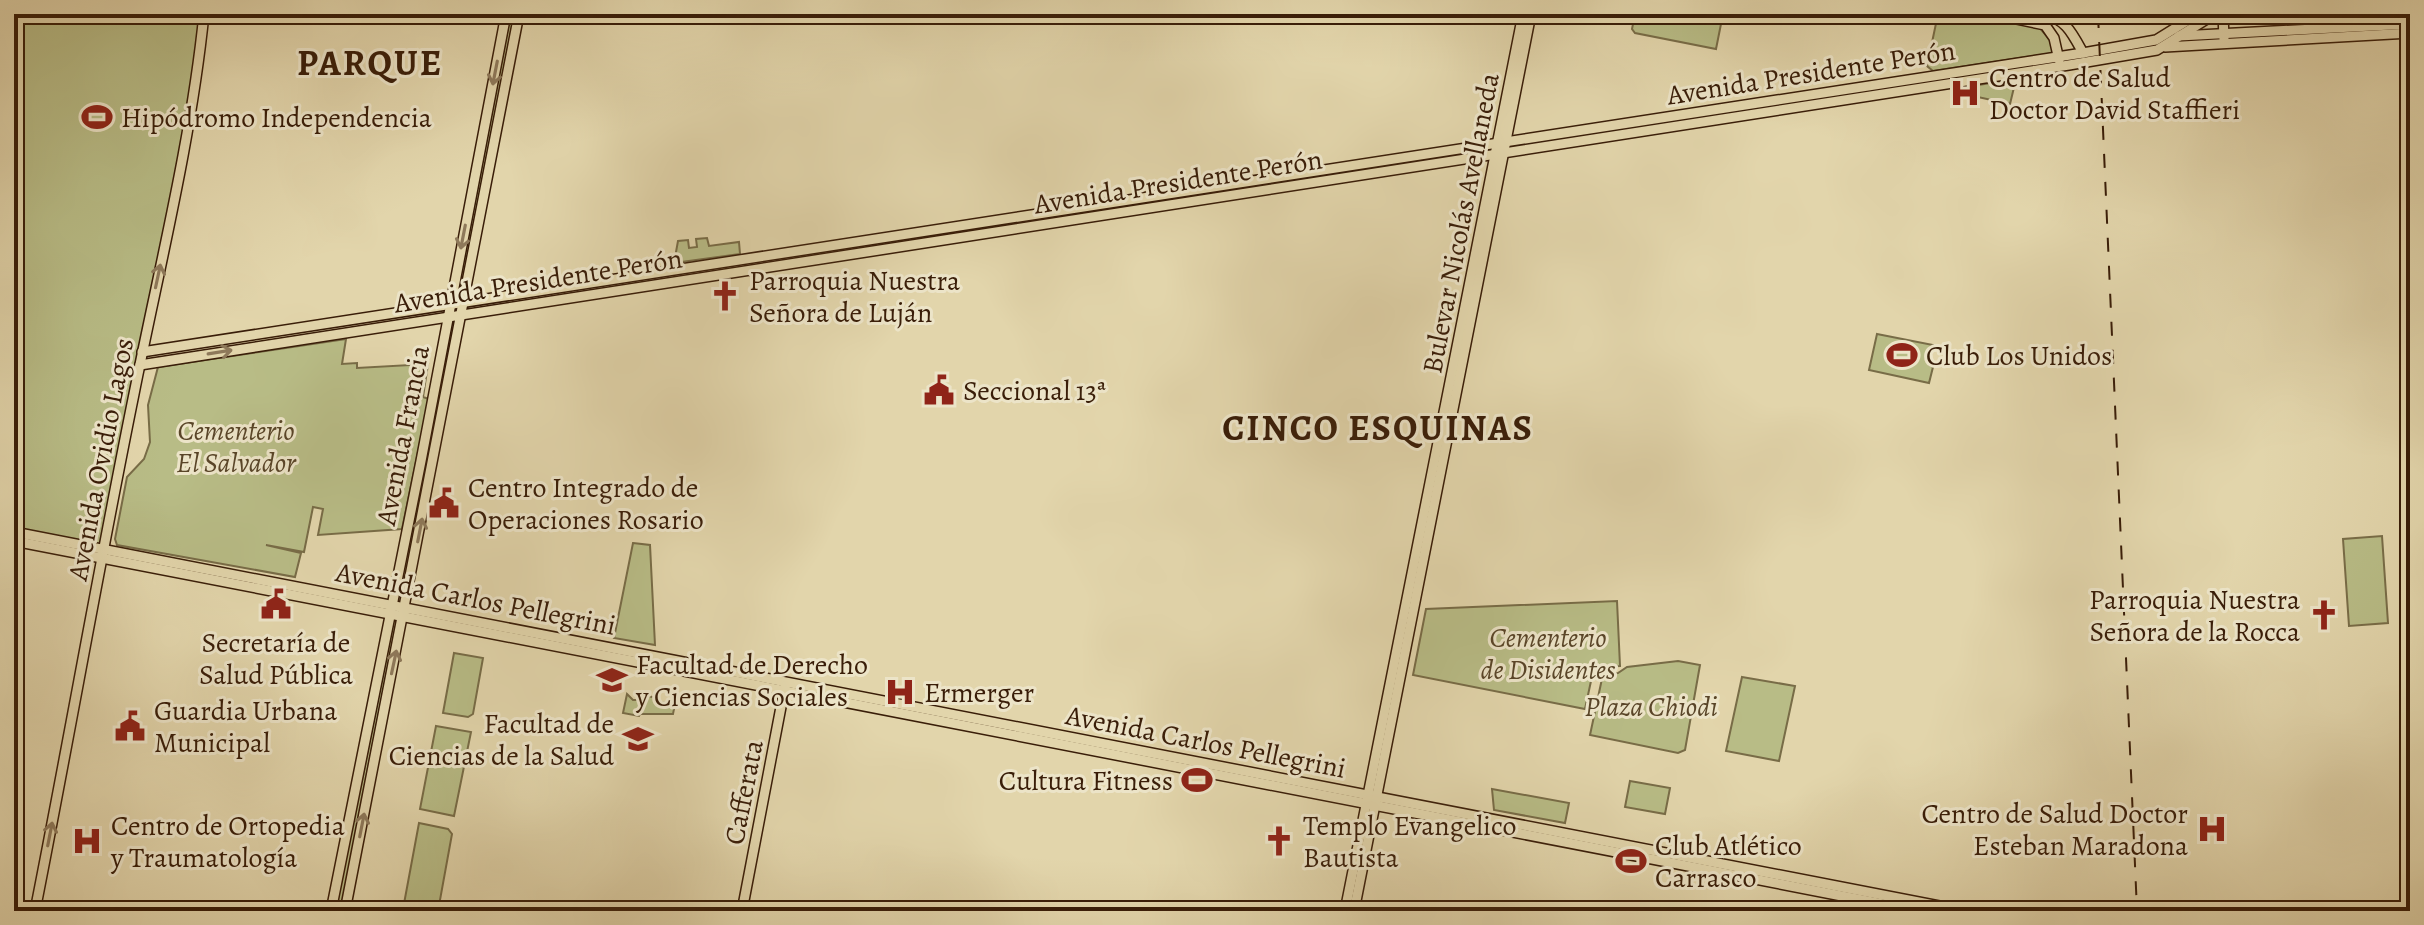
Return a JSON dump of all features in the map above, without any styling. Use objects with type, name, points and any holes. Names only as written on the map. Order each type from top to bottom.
[{"type":"main road","name":"Avenida Ovidio Lagos","points":[[35,911],[142,352],[182,163],[199,65],[204,14]]},
{"type":"main road","name":"Avenida Francia","points":[[331,911],[506,14]]},
{"type":"main road","name":"Avenida Francia","points":[[345,911],[519,14]]},
{"type":"main road","name":"Bulevar Nicolás Avellaneda","points":[[1501,148],[1523,14]]},
{"type":"main road","name":"Bulevar Nicolás Avellaneda","points":[[1345,911],[1371,800],[1501,148],[1531,14]]},
{"type":"main road","points":[[1992,14],[2045,25],[2054,38],[2060,61]]},
{"type":"main road","points":[[2043,14],[2066,24],[2083,53]]},
{"type":"main road","name":"Avenida Presidente Perón","points":[[2060,61],[2083,53],[2161,42],[2198,14]]},
{"type":"main road","name":"Avenida Presidente Perón","points":[[142,352],[462,310],[2060,61],[2161,42],[2178,36],[2215,14]]},
{"type":"main road","points":[[2223,14],[2224,38]]},
{"type":"main road","points":[[2161,42],[2410,24]]},
{"type":"main road","points":[[2178,36],[2224,38],[2410,33]]},
{"type":"main road","name":"Avenida Presidente Perón","points":[[140,365],[448,312]]},
{"type":"main road","points":[[439,364],[445,369],[451,367]]},
{"type":"main road","points":[[421,461],[432,466]]},
{"type":"main road","name":"Avenida Carlos Pellegrini","points":[[14,532],[105,553],[1371,800],[1919,911]]},
{"type":"main road","name":"Avenida Carlos Pellegrini","points":[[14,541],[105,553]]},
{"type":"main road","name":"Cafferata","points":[[742,911],[786,685]]},
{"type":"main road","name":"Bulevar Nicolás Avellaneda","points":[[1354,911],[1371,800]]},
{"type":"main road","name":"Avenida Carlos Pellegrini","points":[[1371,800],[1965,911]]},
{"type":"green space","points":[[14,14],[204,14],[199,65],[106,549],[392,604],[506,14],[519,14],[405,607],[1965,911],[1919,911],[404,615],[345,911],[331,911],[390,613],[14,541]]},
{"type":"green space","points":[[1635,14],[1723,14],[1716,49],[1635,33],[1632,29]]},
{"type":"green space","points":[[1938,14],[1965,14],[2039,27],[2050,40],[2053,53],[1933,71],[1927,66]]},
{"type":"green space","points":[[2016,79],[2010,104],[1973,96],[1972,86]]},
{"type":"green space","points":[[707,238],[709,246],[739,242],[740,254],[674,263],[678,241],[688,240],[689,248],[697,247],[696,239]]},
{"type":"green space","name":"Club Los Unidos","points":[[1877,334],[1933,345],[1929,383],[1869,370]]},
{"type":"green space","name":"Cementerio El Salvador","points":[[346,339],[342,364],[357,363],[357,368],[428,364],[423,397],[429,399],[402,529],[318,535],[323,509],[313,507],[304,552],[266,545],[301,553],[295,577],[117,545],[115,539],[127,477],[144,459],[150,442],[148,405],[158,367]]},
{"type":"green space","points":[[2382,536],[2388,623],[2349,626],[2343,539]]},
{"type":"green space","points":[[633,543],[650,545],[655,645],[614,638]]},
{"type":"green space","name":"Cementerio de Disidentes","points":[[1617,601],[1620,666],[1594,667],[1585,709],[1413,675],[1426,609]]},
{"type":"green space","points":[[454,653],[483,658],[473,714],[468,717],[443,713]]},
{"type":"green space","name":"Plaza Chiodi","points":[[1678,661],[1700,665],[1685,750],[1678,753],[1590,735],[1603,674],[1618,673],[1627,667]]},
{"type":"green space","points":[[1742,677],[1795,686],[1779,761],[1726,751]]},
{"type":"green space","points":[[627,694],[633,700],[641,700],[643,695],[657,698],[656,702],[675,704],[673,714],[639,716],[623,713]]},
{"type":"green space","points":[[436,726],[471,732],[454,816],[420,809]]},
{"type":"green space","points":[[1630,781],[1670,788],[1665,814],[1625,807]]},
{"type":"green space","points":[[1492,789],[1569,803],[1565,823],[1494,810]]},
{"type":"green space","points":[[419,823],[448,829],[452,834],[438,911],[403,909]]},
{"type":"railway","points":[[2098,14],[2137,911]]},
{"type":"place","name":"Centro de Salud Doctor David Staffieri","points":[[1965,93]]},
{"type":"place","name":"Hipódromo Independencia","points":[[97,117]]},
{"type":"place","name":"Parroquia Nuestra Señora de Luján","points":[[725,296]]},
{"type":"place","name":"Club Los Unidos","points":[[1902,355]]},
{"type":"place","name":"Seccional 13ª","points":[[939,390]]},
{"type":"place","name":"Centro Integrado de Operaciones Rosario","points":[[444,503]]},
{"type":"place","name":"Secretaría de Salud Pública","points":[[276,604]]},
{"type":"place","name":"Parroquia Nuestra Señora de la Rocca","points":[[2324,615]]},
{"type":"place","name":"Facultad de Derecho y Ciencias Sociales","points":[[612,680]]},
{"type":"place","name":"Ermerger","points":[[900,692]]},
{"type":"place","name":"Guardia Urbana Municipal","points":[[130,726]]},
{"type":"place","name":"Facultad de Ciencias de la Salud","points":[[638,739]]},
{"type":"place","name":"Cultura Fitness","points":[[1197,780]]},
{"type":"place","name":"Centro de Salud Doctor Esteban Maradona","points":[[2212,829]]},
{"type":"place","name":"Centro de Ortopedia y Traumatología","points":[[87,841]]},
{"type":"place","name":"Templo Evangelico Bautista","points":[[1279,841]]},
{"type":"place","name":"Club Atlético Carrasco","points":[[1631,861]]},
{"type":"district","name":"PARQUE","points":[[370,62]]},
{"type":"district","name":"CINCO ESQUINAS","points":[[1378,427]]}]
